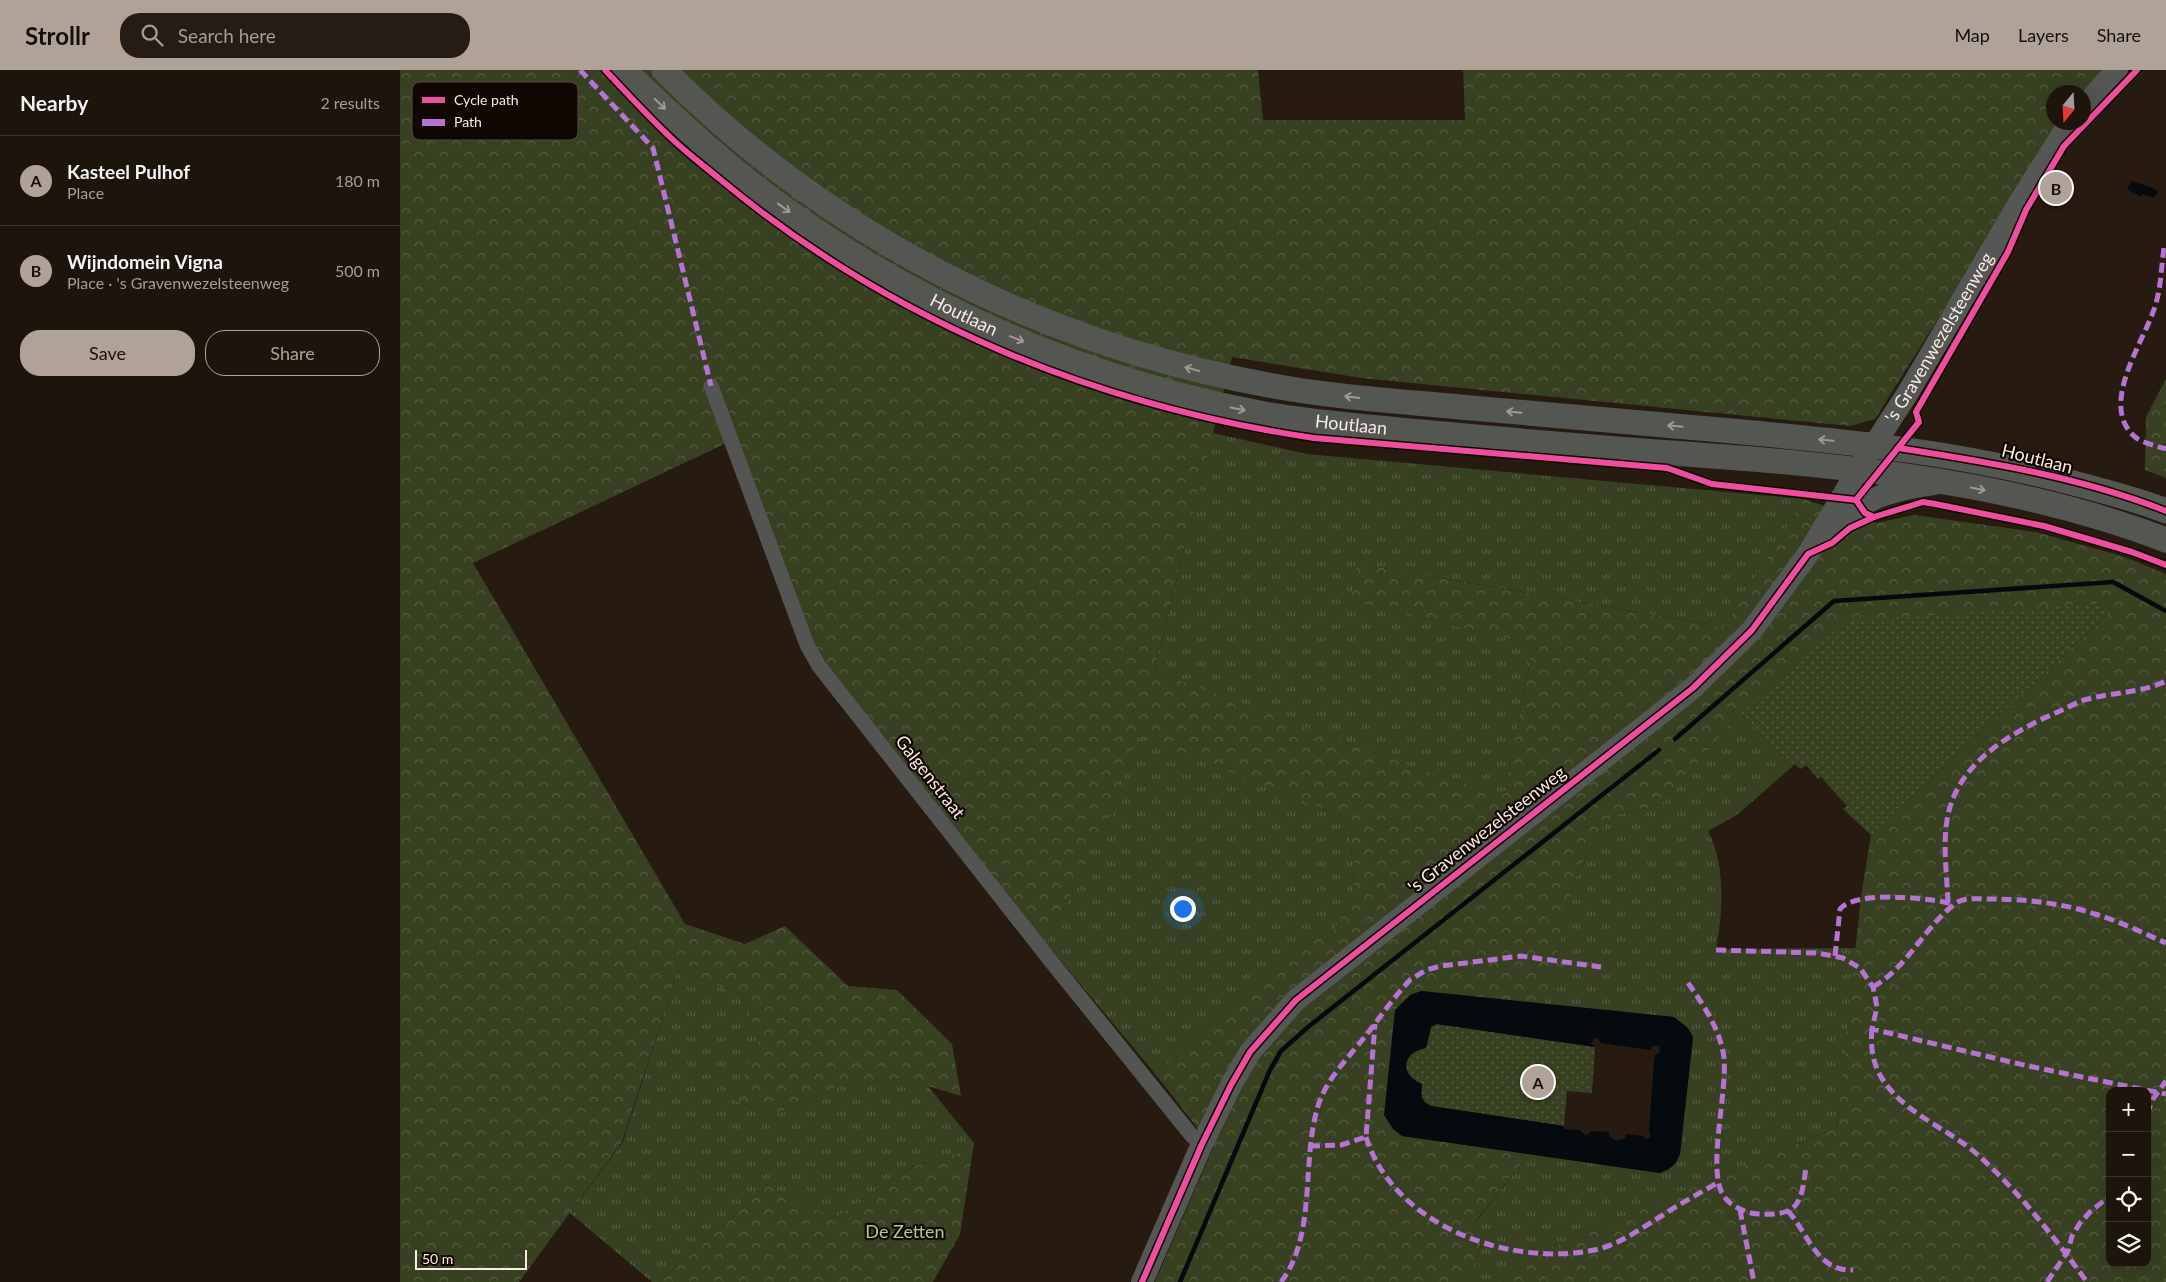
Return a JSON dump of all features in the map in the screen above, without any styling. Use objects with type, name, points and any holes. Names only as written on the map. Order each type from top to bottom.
[{"type":"main road","name":"Houtlaan","points":[[624,70],[715,154],[796,216],[837,243],[944,306],[999,332],[1124,379],[1202,401],[1304,421],[1858,470],[1947,483],[2042,503],[2166,540]]},
{"type":"main road","name":"Houtlaan","points":[[664,70],[697,102],[768,162],[852,223],[894,249],[1009,307],[1073,332],[1139,354],[1209,374],[1311,392],[1875,444],[2029,471],[2146,503],[2166,511]]},
{"type":"street","points":[[2091,98],[2117,70]]},
{"type":"street","name":"'s Gravenwezelsteenweg","points":[[1142,1282],[1202,1144],[1231,1085],[1250,1052],[1296,1000],[1692,688],[1752,630],[1808,554],[2065,130]]},
{"type":"street","name":"Galgenstraat","points":[[711,386],[806,645],[819,666],[1050,960],[1192,1136],[1202,1144]]},
{"type":"street","name":"'s Gravenwezelsteenweg","points":[[1808,554],[1843,519],[1868,501],[1902,489],[1947,483]]},
{"type":"green space","points":[[400,70],[1258,70],[1263,120],[1465,120],[1463,70],[2106,70],[2091,85],[2046,85],[2046,130],[2057,130],[1875,419],[1850,426],[1361,378],[1232,357],[1154,671],[1408,765],[1504,795],[1533,645],[1351,600],[1359,555],[1372,566],[1724,627],[1804,499],[1876,523],[1914,515],[2036,532],[2125,557],[2166,574],[2166,1282],[1503,1282],[1545,1250],[1837,1127],[1861,896],[1871,835],[2107,615],[2102,603],[1740,714],[1660,805],[1618,814],[1604,826],[1578,870],[1544,1004],[1421,991],[1402,1136],[1529,1154],[1475,1222],[1479,1232],[1479,1254],[1461,1282],[1155,1282],[1213,1148],[1157,1076],[1286,954],[1334,930],[1355,897],[1349,819],[1137,736],[1117,803],[1046,943],[828,666],[813,642],[737,438],[473,563],[685,924],[745,944],[785,926],[848,986],[897,990],[952,1044],[961,1096],[905,1079],[841,1085],[775,1115],[734,1100],[759,1037],[741,995],[678,970],[622,1142],[519,1282],[400,1282]]},
{"type":"green space","points":[[2166,379],[2166,478],[2145,470],[2146,417]]},
{"type":"green space","points":[[1213,433],[1307,454],[1804,499],[1725,627],[1372,566],[1360,556],[1351,600],[1533,645],[1504,795],[1408,765],[1154,672]]},
{"type":"green space","points":[[2102,603],[2108,614],[1871,835],[1843,809],[1847,806],[1821,777],[1818,779],[1806,765],[1801,769],[1779,753],[1740,714],[1846,621]]},
{"type":"green space","points":[[1740,714],[1779,753],[1795,764],[1737,815],[1708,831],[1714,844],[1720,874],[1721,904],[1716,949],[1856,948],[1837,1127],[1545,1250],[1503,1282],[1461,1282],[1479,1254],[1479,1233],[1475,1223],[1529,1154],[1660,1173],[1676,1163],[1680,1154],[1693,1037],[1674,1017],[1544,1004],[1578,870],[1604,826],[1618,814],[1660,805]]},
{"type":"green space","points":[[1136,735],[1349,819],[1355,897],[1334,930],[1286,954],[1157,1076],[1046,943],[1117,803]]},
{"type":"green space","points":[[678,970],[741,995],[759,1037],[734,1100],[775,1115],[841,1085],[905,1079],[928,1086],[974,1143],[956,1154],[914,1166],[835,1218],[768,1186],[659,1282],[652,1282],[570,1213],[623,1142]]},
{"type":"green space","points":[[1437,1024],[1595,1047],[1592,1093],[1567,1091],[1564,1126],[1431,1106],[1423,1100],[1422,1084],[1410,1075],[1406,1064],[1412,1054],[1426,1048],[1431,1027]]},
{"type":"green space","name":"De Zetten","points":[[974,1143],[960,1234],[933,1282],[659,1282],[768,1186],[835,1218],[914,1166],[956,1154]]},
{"type":"shaded area","points":[[2132,181],[2153,188],[2158,192],[2153,198],[2143,194],[2140,196],[2127,189]]},
{"type":"shaded area","points":[[1421,991],[1674,1017],[1688,1028],[1693,1037],[1680,1154],[1676,1161],[1670,1168],[1660,1173],[1402,1136],[1393,1129],[1384,1115],[1395,1010],[1410,995]],"holes":[[[1437,1024],[1595,1047],[1591,1043],[1595,1038],[1599,1039],[1600,1043],[1651,1050],[1653,1046],[1659,1046],[1660,1052],[1655,1055],[1654,1062],[1649,1130],[1651,1137],[1646,1139],[1642,1136],[1626,1134],[1625,1138],[1616,1141],[1609,1136],[1609,1132],[1592,1131],[1586,1136],[1579,1130],[1564,1129],[1564,1126],[1431,1106],[1422,1097],[1422,1084],[1410,1075],[1406,1064],[1412,1054],[1426,1048],[1431,1027]]]},
{"type":"waterway","points":[[1675,739],[1834,601],[2113,582],[2166,611]]},
{"type":"waterway","points":[[1180,1282],[1270,1070],[1281,1051],[1308,1027],[1659,750]]},
{"type":"marked path","points":[[580,70],[653,148],[711,386]]},
{"type":"marked path","points":[[2164,248],[2156,304],[2126,375],[2121,408],[2125,423],[2134,436],[2166,449]]},
{"type":"marked path","points":[[1948,902],[1945,847],[1948,815],[1954,796],[1976,764],[2007,738],[2042,719],[2078,703],[2098,697],[2147,688],[2166,681]]},
{"type":"marked path","points":[[1835,956],[1840,909],[1849,903],[1861,899],[1894,897],[1953,904]]},
{"type":"marked path","points":[[1873,987],[1896,969],[1934,923],[1956,903],[1968,899],[2002,899],[2056,904],[2113,920],[2166,943]]},
{"type":"marked path","points":[[1716,950],[1818,953],[1843,958],[1860,968],[1873,987],[1877,1007],[1872,1029],[2028,1066],[2166,1094]]},
{"type":"marked path","points":[[1281,1282],[1292,1263],[1300,1242],[1307,1197],[1313,1127],[1322,1096],[1339,1068],[1410,980],[1426,970],[1441,966],[1521,956],[1601,967]]},
{"type":"marked path","points":[[1688,983],[1715,1028],[1724,1058],[1723,1090],[1717,1145],[1718,1178],[1723,1195],[1733,1205],[1751,1213],[1770,1214],[1788,1211],[1793,1208],[1800,1198],[1806,1167]]},
{"type":"marked path","points":[[1310,1146],[1341,1145],[1366,1137],[1375,1024]]},
{"type":"marked path","points":[[1872,1029],[1871,1042],[1875,1062],[1883,1080],[1892,1092],[1915,1112],[1978,1155],[2036,1216],[2087,1282]]},
{"type":"marked path","points":[[2151,1104],[2166,1081]]},
{"type":"marked path","points":[[1366,1137],[1381,1168],[1402,1195],[1429,1217],[1461,1234],[1495,1246],[1530,1253],[1565,1254],[1599,1249],[1616,1243],[1719,1182]]},
{"type":"marked path","points":[[2047,1282],[2068,1251],[2072,1236],[2080,1223],[2106,1199]]},
{"type":"marked path","points":[[1740,1210],[1754,1282]]},
{"type":"marked path","points":[[1788,1211],[1814,1250],[1822,1258],[1830,1265],[1841,1269],[1853,1270]]},
{"type":"cycle path","points":[[605,70],[674,141],[786,230],[855,275],[926,315],[1000,350],[1075,379],[1153,404],[1233,424],[1314,438],[1667,468],[1712,484],[1856,500]]},
{"type":"cycle path","points":[[2137,70],[2064,146],[2026,210],[2008,252],[1916,412],[1919,422],[1856,500],[1865,513],[1874,517],[1923,502],[2044,526],[2132,552],[2166,565]]},
{"type":"cycle path","points":[[1898,448],[2034,472],[2101,489],[2166,511]]},
{"type":"cycle path","points":[[1142,1282],[1202,1144],[1231,1085],[1250,1052],[1296,1000],[1693,688],[1752,630],[1808,554],[1832,543],[1850,528],[1874,517]]},
{"type":"place","name":"Wijndomein Vigna","points":[[2056,188]]},
{"type":"place","name":"Kasteel Pulhof","points":[[1538,1082]]}]
